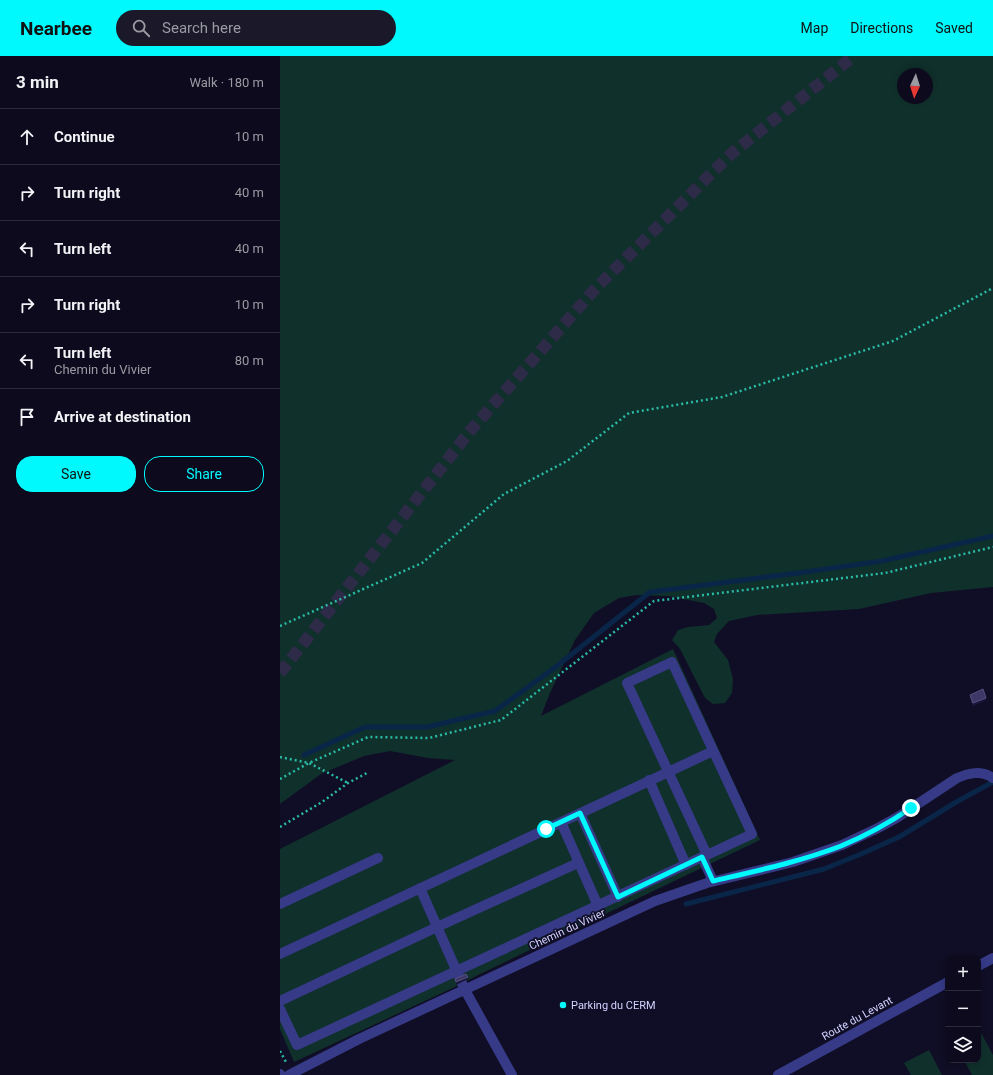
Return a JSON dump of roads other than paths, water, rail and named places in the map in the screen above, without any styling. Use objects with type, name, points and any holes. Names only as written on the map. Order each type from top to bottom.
[{"type":"street","points":[[280,1009],[297,1045],[457,972],[704,856],[752,834],[672,662],[627,683],[668,772],[704,856],[713,881]]},
{"type":"street","points":[[280,954],[713,751]]},
{"type":"street","name":"Chemin du Vivier","points":[[289,1075],[359,1039],[655,901],[713,881],[794,862],[842,845],[898,817],[956,778],[964,775],[983,773],[993,778]]},
{"type":"street","points":[[649,780],[686,865]]},
{"type":"street","points":[[580,813],[618,897]]},
{"type":"street","points":[[560,822],[598,906]]},
{"type":"street","points":[[280,904],[378,858]]},
{"type":"street","points":[[280,1001],[578,863]]},
{"type":"street","points":[[420,888],[465,990],[512,1075]]},
{"type":"street","points":[[981,964],[993,958]]},
{"type":"street","name":"Route du Levant","points":[[778,1075],[945,984]]},
{"type":"waterway","points":[[304,755],[365,727],[427,727],[495,711],[557,666],[650,592],[882,561],[993,536]]},
{"type":"waterway","points":[[686,904],[824,869],[899,837],[958,801],[993,782]]},
{"type":"tunnel","points":[[280,673],[470,431],[595,289],[731,154],[854,56]]},
{"type":"place","name":"Parking du CERM","points":[[563,1005]]}]
